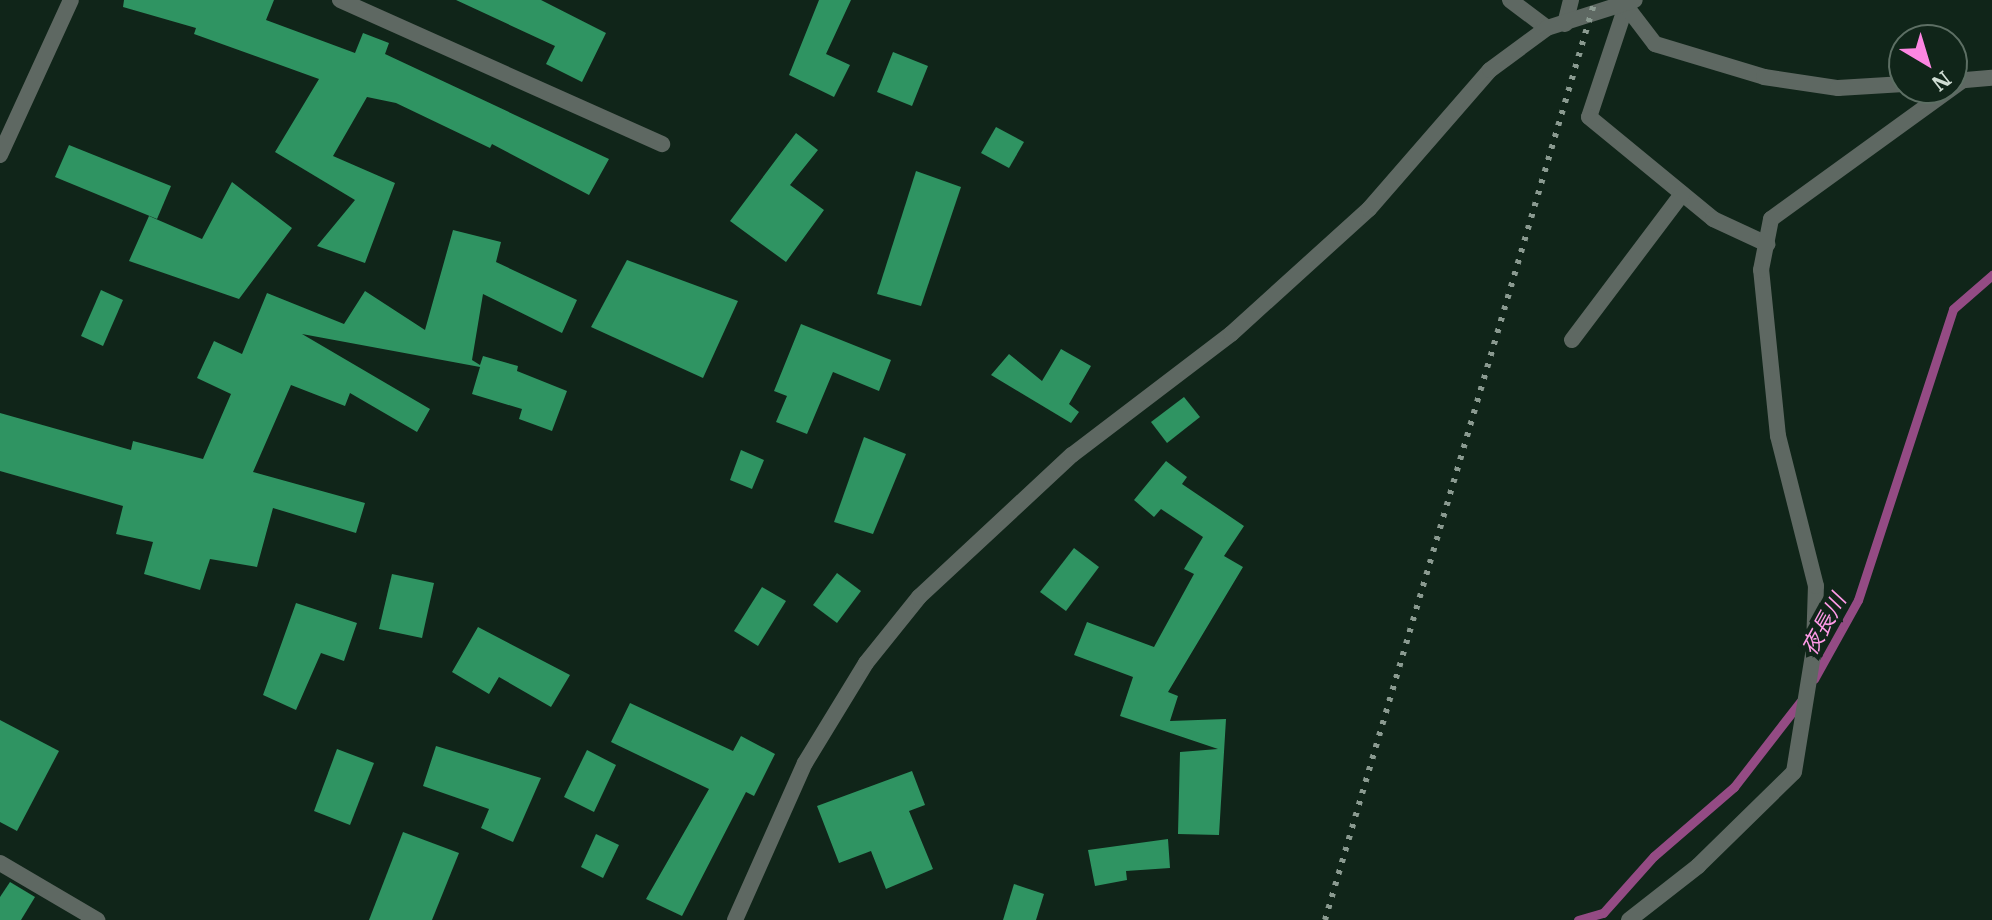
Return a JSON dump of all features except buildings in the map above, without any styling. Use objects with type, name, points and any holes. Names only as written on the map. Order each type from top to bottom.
[{"type":"street","points":[[0,155],[71,0]]},
{"type":"street","points":[[340,0],[662,144]]},
{"type":"street","points":[[1510,0],[1547,28]]},
{"type":"street","points":[[1565,24],[1571,0]]},
{"type":"street","points":[[735,920],[805,763],[866,663],[919,597],[1072,455],[1231,334],[1369,209],[1490,70],[1547,28],[1631,3]]},
{"type":"street","points":[[1631,3],[1655,44],[1764,77],[1838,88],[1888,85]]},
{"type":"street","points":[[1631,3],[1589,117],[1713,219],[1767,244]]},
{"type":"street","points":[[1968,79],[1992,78]]},
{"type":"street","points":[[1629,920],[1698,866],[1794,772],[1811,668],[1816,586],[1778,436],[1761,270],[1771,219],[1926,104]]},
{"type":"street","points":[[1572,340],[1682,194]]},
{"type":"street","points":[[0,863],[97,920]]},
{"type":"waterway","name":"夜長川","points":[[1814,679],[1858,600],[1953,309],[1992,275]]},
{"type":"waterway","name":"夜長川","points":[[1578,920],[1603,913],[1654,856],[1734,787],[1800,702]]},
{"type":"railway","points":[[1325,920],[1595,0]]}]
